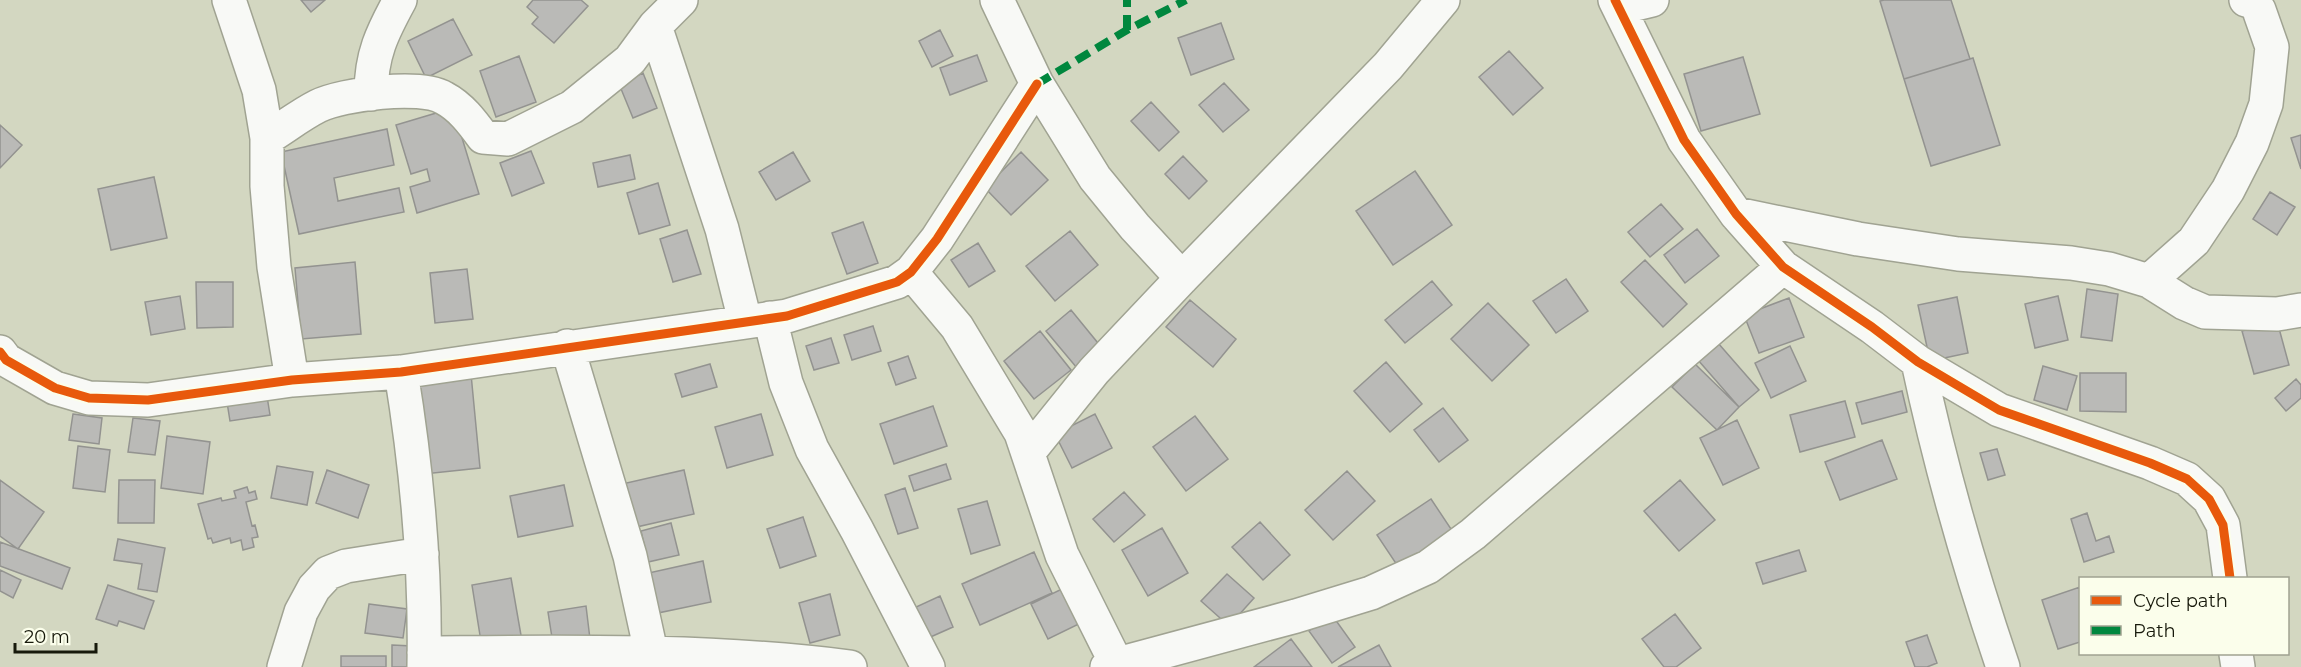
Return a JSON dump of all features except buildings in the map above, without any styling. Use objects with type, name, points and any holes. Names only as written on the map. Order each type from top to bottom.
[{"type":"street","points":[[229,0],[259,90],[267,138],[267,186],[274,267],[292,380]]},
{"type":"street","points":[[371,94],[371,69],[378,45],[400,0]]},
{"type":"street","points":[[997,0],[1037,84],[1095,178],[1135,227],[1182,278]]},
{"type":"street","points":[[1028,453],[1094,371],[1388,66],[1443,0]]},
{"type":"street","points":[[1652,0],[1617,4],[1684,140],[1736,214],[1783,267],[1872,327],[1918,362],[1999,410],[2187,479],[2209,499],[2223,525],[2230,577]]},
{"type":"street","points":[[2149,281],[2194,241],[2228,190],[2252,143],[2266,104],[2272,47],[2254,1]]},
{"type":"street","points":[[267,138],[319,105],[371,94],[412,91],[443,97],[466,114],[483,137],[508,139],[572,107],[630,60],[662,11]]},
{"type":"street","points":[[662,11],[722,229],[757,320],[786,383],[812,449],[928,667]]},
{"type":"street","points":[[0,352],[6,360],[55,388],[89,398],[148,400],[292,380],[401,372],[567,346],[787,316],[897,282],[911,272],[937,239],[1037,84]]},
{"type":"street","points":[[1736,214],[1858,239],[1958,254],[2071,263],[2109,269],[2149,281],[2184,303],[2205,312],[2277,314],[2301,310]]},
{"type":"street","points":[[911,272],[957,327],[1021,433],[1062,555],[1114,666],[1371,593],[1428,567],[1473,534],[1783,267]]},
{"type":"street","points":[[567,346],[630,556],[651,652]]},
{"type":"street","points":[[1918,362],[1938,454],[1977,590],[2004,667]]},
{"type":"street","points":[[401,372],[409,420],[422,554],[424,660],[651,652],[850,667]]},
{"type":"street","points":[[284,667],[301,612],[314,588],[328,573],[346,566],[422,554]]},
{"type":"marked path","points":[[1127,0],[1127,30]]},
{"type":"marked path","points":[[1037,84],[1127,30],[1186,0]]},
{"type":"cycle path","points":[[1615,0],[1684,140],[1736,214],[1783,267],[1872,327],[1918,362],[1999,410],[2150,463],[2187,479],[2209,499],[2223,525],[2230,577]]},
{"type":"cycle path","points":[[0,352],[6,360],[55,388],[89,398],[148,400],[292,380],[401,372],[787,316],[897,282],[911,272],[937,239],[1037,84]]}]
